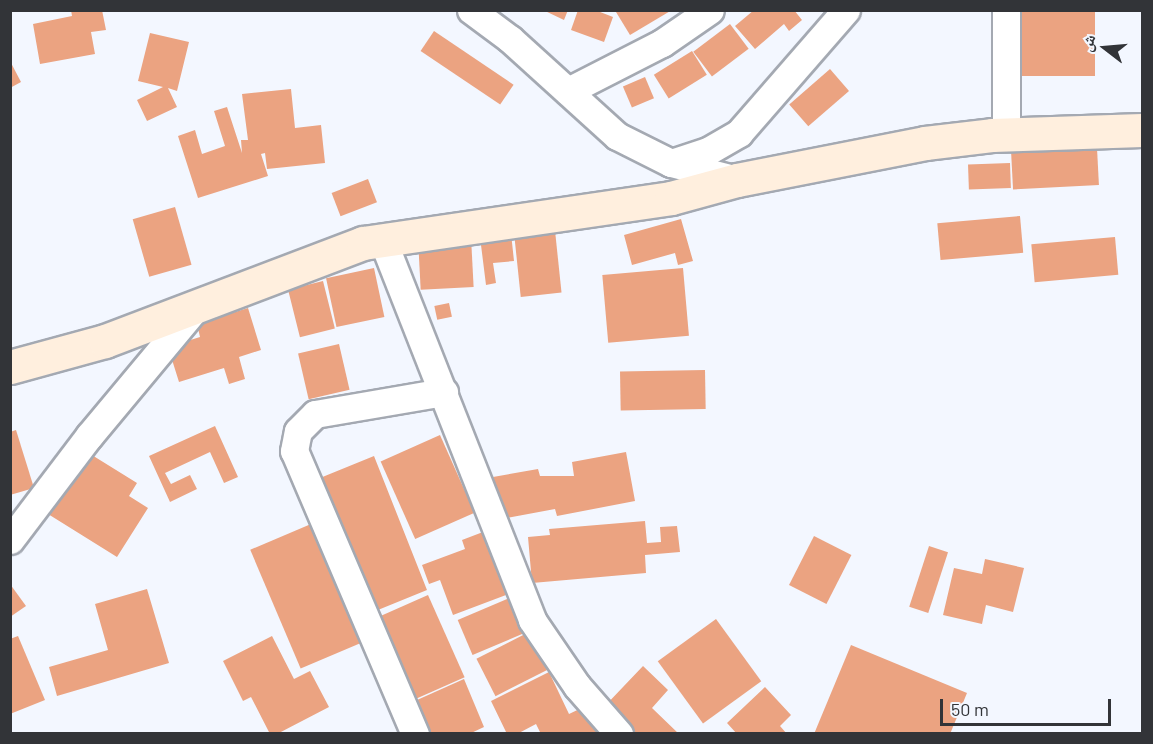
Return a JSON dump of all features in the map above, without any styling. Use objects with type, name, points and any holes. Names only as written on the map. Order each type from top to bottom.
[{"type":"street","points":[[471,10],[568,91],[617,136],[670,163],[737,180]]},
{"type":"street","points":[[568,91],[662,43],[710,10]]},
{"type":"street","points":[[670,163],[708,151],[739,134],[846,10]]},
{"type":"street","points":[[1006,10],[1006,135]]},
{"type":"street","points":[[10,367],[105,341],[363,243],[671,198],[737,180],[925,143],[1006,135],[1143,129]]},
{"type":"street","points":[[382,241],[444,392],[532,620],[577,686],[619,734]]},
{"type":"street","points":[[10,540],[89,436],[199,304]]},
{"type":"street","points":[[415,734],[294,451],[298,431],[315,414],[444,392]]},
{"type":"building","points":[[71,10],[102,10],[106,30],[91,32],[95,54],[40,64],[33,24],[72,16]]},
{"type":"building","points":[[543,10],[568,10],[564,20]]},
{"type":"building","points":[[578,10],[595,10],[613,17],[604,42],[571,30]]},
{"type":"building","points":[[619,10],[672,10],[630,35],[616,12]]},
{"type":"building","points":[[754,10],[794,10],[802,20],[789,31],[784,24],[755,49],[735,26]]},
{"type":"building","points":[[1020,10],[1095,10],[1095,76],[1020,76]]},
{"type":"building","points":[[730,24],[749,49],[712,76],[693,52]]},
{"type":"building","points":[[434,31],[514,85],[500,105],[421,51]]},
{"type":"building","points":[[150,33],[189,42],[177,91],[168,88],[177,107],[147,121],[137,100],[163,87],[138,81]]},
{"type":"building","points":[[692,51],[707,75],[669,99],[654,75]]},
{"type":"building","points":[[10,61],[21,82],[10,88]]},
{"type":"building","points":[[830,69],[849,91],[808,126],[789,104]]},
{"type":"building","points":[[645,77],[654,98],[632,108],[623,86]]},
{"type":"building","points":[[291,89],[295,128],[321,125],[325,163],[267,169],[265,153],[261,154],[268,176],[198,198],[178,136],[195,130],[202,154],[225,146],[214,111],[227,107],[242,153],[241,140],[248,140],[242,94]]},
{"type":"building","points":[[1097,148],[1099,185],[1013,189],[1011,153]]},
{"type":"building","points":[[1010,163],[1011,188],[969,189],[968,164]]},
{"type":"building","points":[[368,179],[377,202],[341,216],[332,193]]},
{"type":"building","points":[[175,207],[192,265],[149,277],[133,219]]},
{"type":"building","points":[[1020,216],[1023,253],[941,260],[937,223]]},
{"type":"building","points":[[681,219],[693,261],[678,265],[675,253],[632,265],[624,235]]},
{"type":"building","points":[[554,221],[562,293],[521,297],[513,225]]},
{"type":"building","points":[[511,233],[514,261],[493,263],[496,283],[486,285],[480,237]]},
{"type":"building","points":[[471,237],[474,287],[421,290],[418,240]]},
{"type":"building","points":[[1115,237],[1118,275],[1035,282],[1031,244]]},
{"type":"building","points":[[374,268],[384,317],[336,327],[326,278]]},
{"type":"building","points":[[683,268],[689,336],[608,343],[602,275]]},
{"type":"building","points":[[323,281],[335,329],[300,337],[288,290]]},
{"type":"building","points":[[449,303],[452,317],[437,320],[434,306]]},
{"type":"building","points":[[248,308],[261,350],[239,357],[245,379],[229,384],[224,368],[179,382],[168,347],[200,337],[197,324]]},
{"type":"building","points":[[339,344],[350,390],[309,399],[298,353]]},
{"type":"building","points":[[705,370],[706,409],[621,410],[620,371]]},
{"type":"building","points":[[215,426],[238,477],[224,483],[210,452],[165,473],[171,484],[190,475],[197,489],[170,502],[149,456]]},
{"type":"building","points":[[16,430],[34,488],[10,495],[10,432]]},
{"type":"building","points":[[440,435],[475,513],[415,539],[381,461]]},
{"type":"building","points":[[87,452],[137,483],[129,496],[148,508],[117,557],[48,514]]},
{"type":"building","points":[[626,452],[635,501],[557,516],[555,509],[501,519],[493,477],[538,469],[540,476],[574,476],[572,462]]},
{"type":"building","points":[[374,456],[427,590],[373,612],[368,589],[365,590],[320,478]]},
{"type":"building","points":[[645,521],[647,543],[661,542],[660,527],[677,526],[680,552],[645,555],[646,573],[532,583],[528,537],[550,535],[549,529]]},
{"type":"building","points":[[311,524],[361,643],[301,669],[250,550]]},
{"type":"building","points":[[483,532],[506,595],[453,615],[440,580],[429,584],[422,565],[465,549],[462,540]]},
{"type":"building","points":[[814,536],[851,555],[826,604],[789,585]]},
{"type":"building","points":[[929,546],[948,552],[928,613],[909,607]]},
{"type":"building","points":[[985,559],[1024,568],[1013,612],[986,605],[982,624],[943,615],[954,568],[982,574]]},
{"type":"building","points":[[10,584],[26,606],[10,617]]},
{"type":"building","points":[[147,589],[169,663],[57,696],[49,667],[108,650],[95,604]]},
{"type":"building","points":[[428,595],[465,677],[414,700],[378,617]]},
{"type":"building","points":[[512,597],[527,632],[473,655],[458,620]]},
{"type":"building","points":[[716,619],[761,681],[703,724],[658,661]]},
{"type":"building","points":[[529,632],[548,669],[495,696],[476,659]]},
{"type":"building","points":[[18,636],[45,700],[10,714],[10,639]]},
{"type":"building","points":[[272,636],[294,679],[310,671],[329,707],[277,734],[270,734],[251,697],[243,701],[223,661]]},
{"type":"building","points":[[851,645],[967,693],[950,734],[814,734]]},
{"type":"building","points":[[643,666],[668,690],[652,708],[679,734],[630,734],[603,708]]},
{"type":"building","points":[[549,672],[569,714],[590,704],[604,734],[541,734],[536,724],[517,734],[507,734],[491,701]]},
{"type":"building","points":[[464,679],[484,727],[469,734],[431,734],[417,700]]},
{"type":"building","points":[[765,687],[791,715],[780,726],[787,734],[737,734],[727,723]]}]
